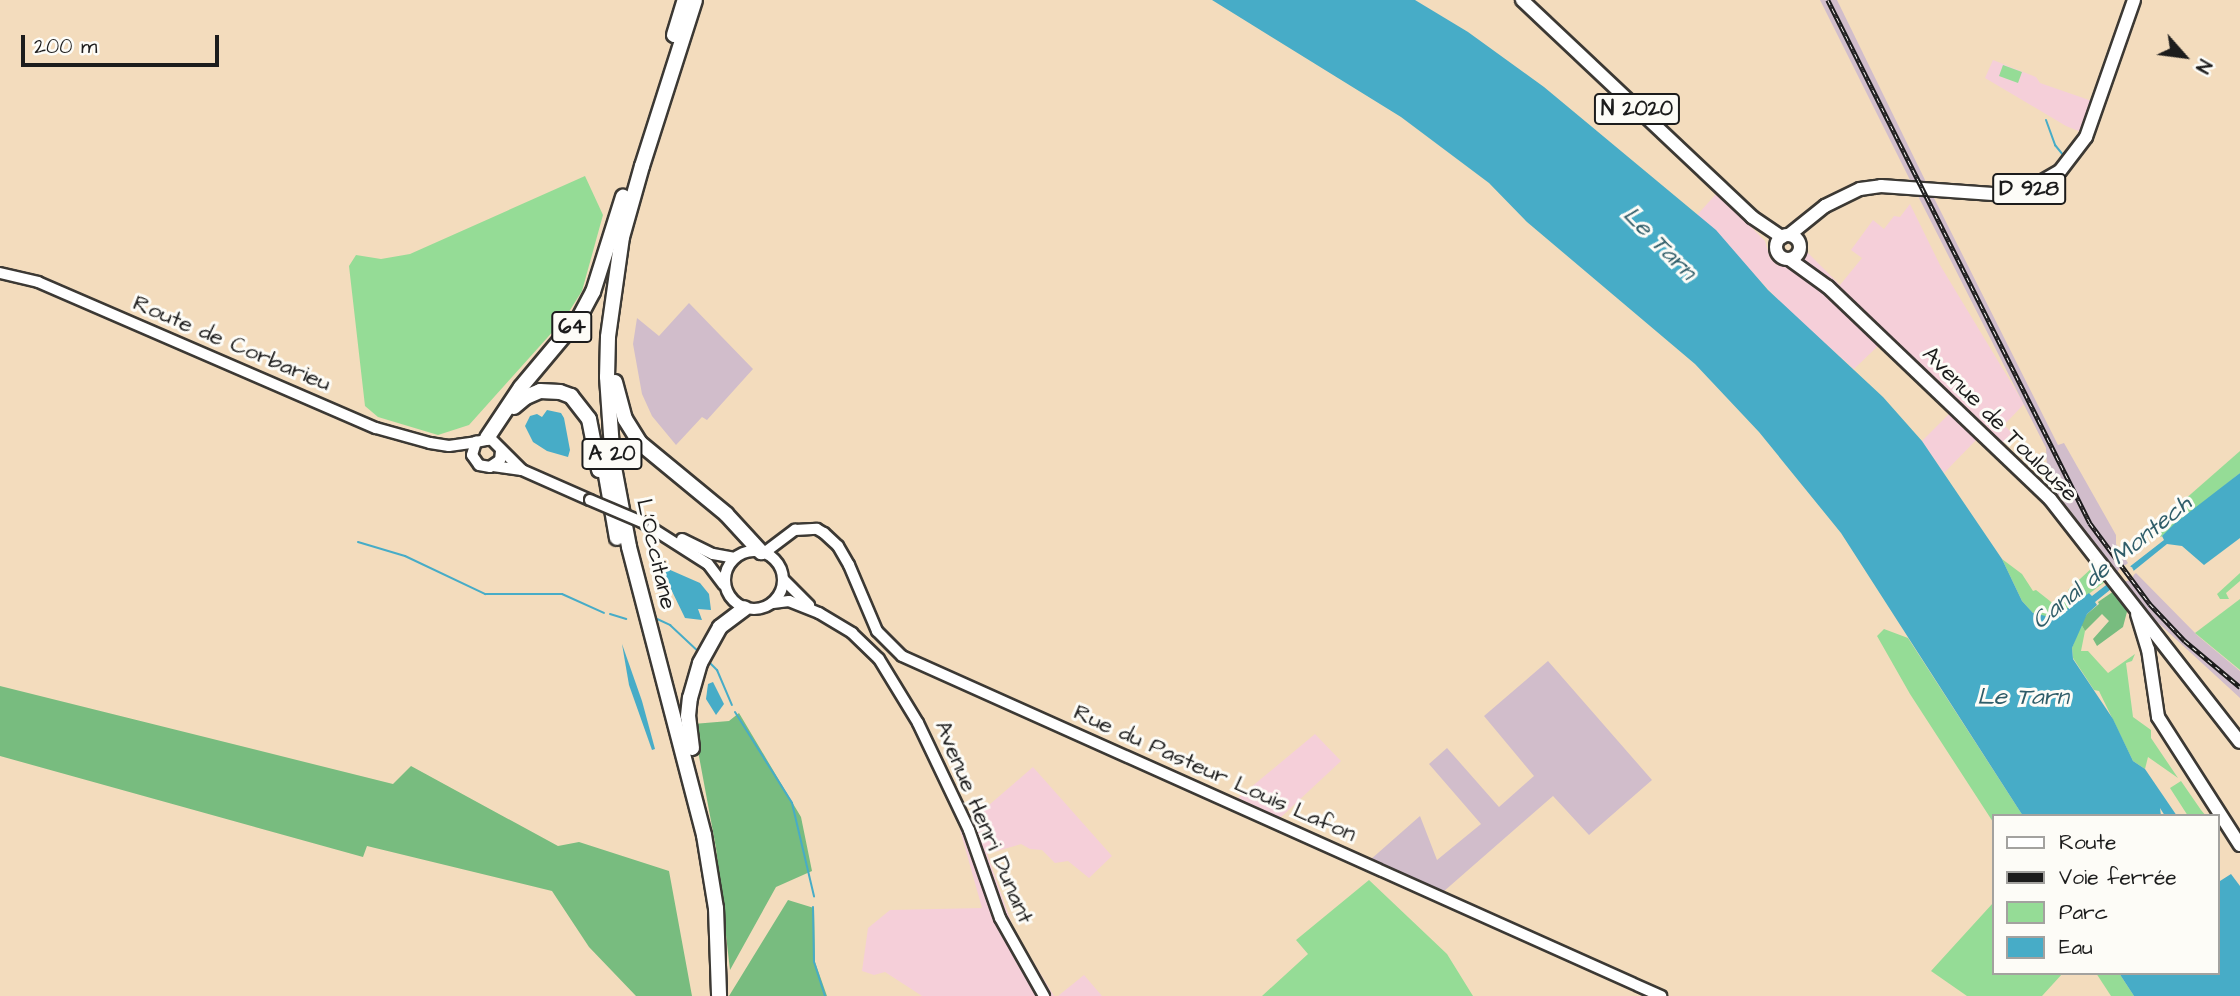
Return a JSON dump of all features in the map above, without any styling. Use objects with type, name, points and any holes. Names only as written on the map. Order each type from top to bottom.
[{"type":"highway","name":"L'Occitane","points":[[685,0],[623,197],[603,296],[598,376],[604,464],[620,553],[694,829],[706,909],[710,996]]},
{"type":"highway","name":"L'Occitane","points":[[695,0],[632,198],[613,298],[607,377],[609,427],[619,500],[645,611],[702,826],[716,908],[719,996]]},
{"type":"highway","name":"64","points":[[491,444],[521,387],[583,312],[593,292],[623,197]]},
{"type":"highway","name":"64","points":[[613,298],[615,388],[629,426],[649,452],[726,514],[763,552]]},
{"type":"highway","points":[[491,444],[509,414],[520,401],[532,394],[549,390],[560,392],[579,403],[589,419],[601,481],[620,553]]},
{"type":"highway","points":[[702,826],[689,735],[690,698],[700,663],[713,637],[734,614],[745,608]]},
{"type":"main road","name":"Avenue de Toulouse","points":[[1522,0],[1752,217],[1789,245],[1828,287],[2050,499],[2240,742]]},
{"type":"main road","name":"D 928","points":[[1789,245],[1814,215],[1837,198],[1868,187],[2007,195],[2027,190],[2060,172],[2086,137],[2134,0]]},
{"type":"main road","name":"Route de Corbarieu","points":[[0,272],[38,282],[376,428],[449,446],[482,466],[493,466]]},
{"type":"main road","name":"Route de Corbarieu","points":[[449,446],[491,444]]},
{"type":"main road","points":[[474,459],[472,450],[491,444]]},
{"type":"main road","points":[[491,444],[500,460],[493,466]]},
{"type":"main road","points":[[491,444],[522,470]]},
{"type":"main road","points":[[493,466],[522,470],[713,554],[735,558]]},
{"type":"main road","points":[[642,522],[709,564],[732,600],[745,608],[759,609],[773,603],[782,588],[787,542],[808,529]]},
{"type":"main road","points":[[725,587],[726,571],[735,558],[747,552],[763,552],[777,546],[790,533],[808,529]]},
{"type":"main road","name":"Rue du Pasteur Louis Lafon","points":[[808,529],[824,533],[838,545],[877,631],[902,656],[1661,996]]},
{"type":"main road","points":[[763,552],[782,573]]},
{"type":"main road","name":"Avenue Henri Dunant","points":[[782,573],[819,613]]},
{"type":"main road","name":"Avenue Henri Dunant","points":[[773,603],[789,601],[819,613],[852,633],[875,654],[918,723],[969,830],[1000,918],[1044,996]]},
{"type":"main road","points":[[2131,601],[2140,620],[2158,717],[2240,845]]},
{"type":"main road","points":[[2148,655],[2151,646],[2161,644],[2171,651]]},
{"type":"shaded area","points":[[1820,0],[1837,0],[1926,182],[1910,180]]},
{"type":"shaded area","points":[[1993,60],[2036,77],[2040,83],[2092,101],[2081,132],[2066,126],[1985,78]]},
{"type":"shaded area","points":[[1717,193],[1765,241],[1770,258],[1777,265],[1792,267],[1806,251],[1840,285],[1862,258],[1851,250],[1873,220],[1884,229],[1894,216],[1900,217],[1910,204],[1940,265],[2024,404],[2004,425],[2012,433],[1994,453],[1978,438],[1944,473],[1922,441],[1951,412],[1879,345],[1854,369],[1794,316],[1697,215]]},
{"type":"shaded area","points":[[1918,196],[1934,198],[2058,445],[2064,443],[2116,535],[2116,544],[2128,563],[2117,572],[2052,487],[2054,479],[2047,467],[2046,448]]},
{"type":"shaded area","points":[[689,303],[753,369],[707,420],[702,417],[676,445],[652,416],[642,394],[633,344],[637,318],[659,336]]},
{"type":"shaded area","points":[[2136,573],[2198,636],[2240,671],[2240,698],[2154,619],[2125,582]]},
{"type":"shaded area","points":[[1548,661],[1652,780],[1589,835],[1553,796],[1443,892],[1370,860],[1420,816],[1437,860],[1481,824],[1429,764],[1447,748],[1499,807],[1534,776],[1484,716]]},
{"type":"shaded area","points":[[1315,734],[1341,761],[1280,818],[1238,798]]},
{"type":"shaded area","points":[[1033,767],[1112,856],[1089,878],[1068,861],[1055,863],[1042,850],[1030,849],[1021,844],[987,854],[1014,930],[1054,996],[922,996],[885,972],[874,975],[862,971],[868,928],[890,910],[982,908],[960,830]]},
{"type":"shaded area","points":[[1084,975],[1102,996],[1058,996]]},
{"type":"green space","points":[[2003,65],[2022,72],[2018,83],[1999,76]]},
{"type":"green space","points":[[585,176],[603,215],[582,291],[565,318],[469,425],[438,435],[378,417],[365,406],[349,266],[356,255],[381,259],[410,254]]},
{"type":"green space","points":[[2240,451],[2240,473],[2161,537],[2151,529]]},
{"type":"green space","points":[[2002,559],[2022,574],[2033,591],[2036,590],[2055,605],[2071,595],[2068,590],[2093,567],[2106,581],[2058,617],[2049,618],[2033,613],[2022,601]]},
{"type":"green space","points":[[2240,573],[2240,581],[2226,593],[2229,599],[2220,599],[2217,594]]},
{"type":"green space","points":[[2114,591],[2128,608],[2123,627],[2097,646],[2093,639],[2109,621],[2102,614],[2085,631],[2081,624],[2098,602]]},
{"type":"green space","points":[[2240,599],[2240,670],[2195,633]]},
{"type":"green space","points":[[2081,624],[2085,631],[2081,651],[2088,651],[2108,673],[2135,654],[2132,661],[2126,663],[2133,717],[2151,730],[2151,738],[2178,778],[2148,757],[2145,769],[2133,761],[2099,691],[2094,690],[2073,658],[2072,648]]},
{"type":"green space","points":[[1884,629],[1908,638],[2022,814],[1992,814],[1992,820],[1910,694],[1877,636]]},
{"type":"green space","points":[[0,686],[393,784],[411,766],[558,846],[579,842],[669,871],[692,996],[636,996],[589,947],[552,891],[367,846],[363,857],[0,756]]},
{"type":"green space","points":[[739,713],[801,817],[812,871],[776,887],[730,970],[716,848],[693,724],[729,721]]},
{"type":"green space","points":[[2181,781],[2204,814],[2187,814],[2170,788]]},
{"type":"green space","points":[[1369,880],[1447,954],[1473,996],[1262,996],[1308,954],[1296,940]]},
{"type":"green space","points":[[788,900],[814,908],[815,962],[827,996],[729,996]]},
{"type":"green space","points":[[1992,904],[1992,975],[2061,975],[2042,996],[1967,996],[1931,971]]},
{"type":"green space","points":[[2097,975],[2120,975],[2134,996],[2111,996]]},
{"type":"water","name":"Le Tarn","points":[[1212,0],[1415,0],[1468,32],[1544,87],[1716,230],[1768,290],[1883,397],[1922,441],[2002,559],[2022,601],[2033,613],[2054,618],[2089,593],[2092,596],[2164,540],[2162,536],[2174,524],[2240,473],[2240,538],[2204,565],[2182,546],[2167,544],[2095,602],[2097,605],[2087,614],[2072,648],[2073,659],[2113,719],[2133,761],[2145,769],[2176,814],[2164,814],[2160,808],[2161,814],[2022,814],[1841,533],[1759,432],[1695,364],[1527,222],[1489,183],[1401,117]]},
{"type":"water","points":[[547,410],[561,413],[564,418],[570,450],[568,457],[547,451],[533,442],[525,426],[530,416],[537,414],[542,417]]},
{"type":"water","points":[[668,569],[700,583],[709,594],[711,610],[698,609],[702,620],[685,618],[663,571]]},
{"type":"water","points":[[622,644],[642,701],[655,749],[652,750],[629,685]]},
{"type":"water","points":[[713,682],[724,704],[716,715],[706,699],[708,684]]},
{"type":"water","points":[[2231,874],[2240,886],[2240,996],[2134,996],[2120,975],[2219,975],[2220,881]]},
{"type":"pier","points":[[2126,565],[2134,573],[2126,581],[2118,573]]},
{"type":"waterway","points":[[2046,120],[2055,145],[2064,156]]},
{"type":"waterway","points":[[358,542],[405,556],[485,594],[562,594],[604,613]]},
{"type":"waterway","points":[[610,614],[626,619]]},
{"type":"waterway","points":[[655,618],[670,625],[698,651]]},
{"type":"waterway","points":[[708,661],[717,670],[732,705]]},
{"type":"waterway","points":[[735,712],[792,803],[814,896]]},
{"type":"waterway","points":[[813,907],[814,962],[825,996]]},
{"type":"railway","points":[[1828,0],[2090,523],[2150,604],[2185,641],[2240,687]]},
{"type":"water label","name":"Canal de Montech","points":[[2112,563]]}]
